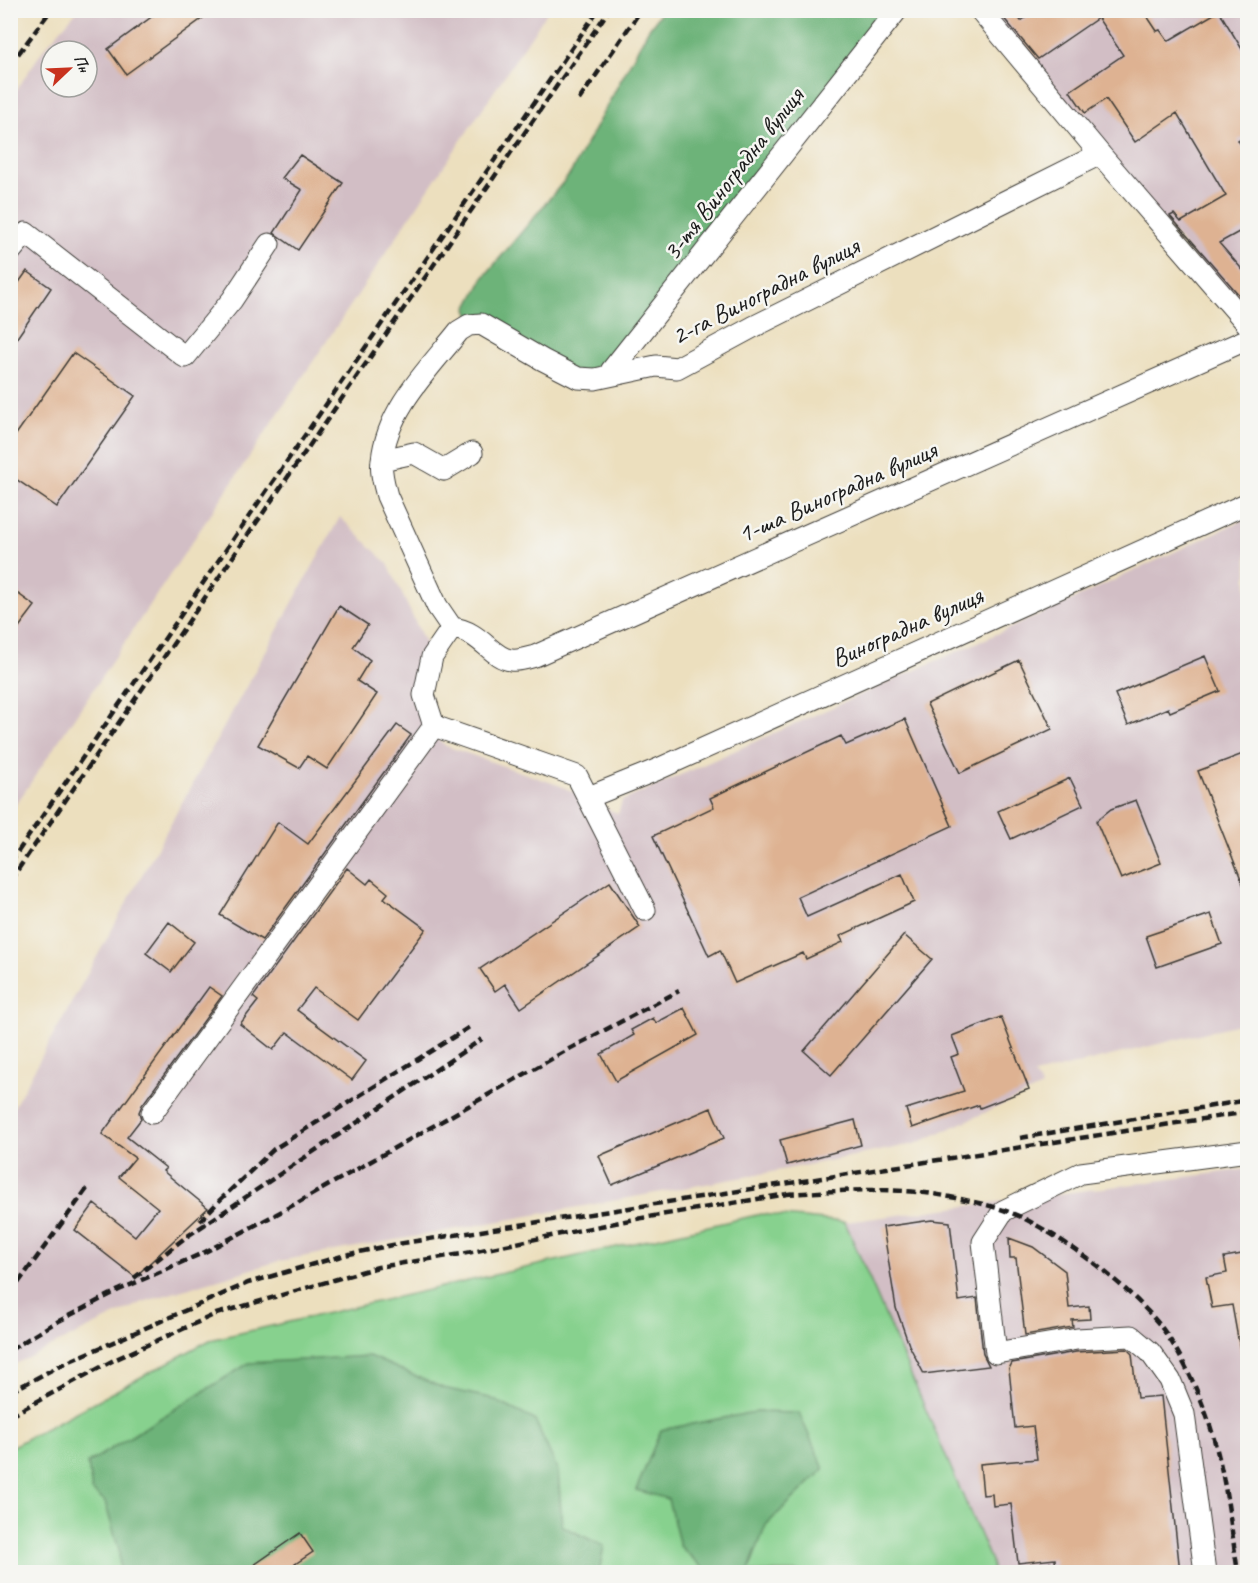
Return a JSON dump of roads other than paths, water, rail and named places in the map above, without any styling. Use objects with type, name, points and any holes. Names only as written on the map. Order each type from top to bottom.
[{"type":"street","name":"3-тя Виноградна вулиця","points":[[611,371],[897,10]]},
{"type":"street","points":[[980,10],[1100,154],[1248,325]]},
{"type":"street","name":"2-га Виноградна вулиця","points":[[452,628],[437,606],[387,496],[382,478],[382,460],[387,436],[396,413],[459,331],[469,325],[481,324],[578,378],[595,379],[656,366],[677,368],[753,327],[1100,154]]},
{"type":"street","points":[[10,252],[26,233],[185,357],[232,300],[269,244]]},
{"type":"street","name":"1-ша Виноградна вулиця","points":[[452,628],[464,629],[509,660],[536,656],[1248,339]]},
{"type":"street","points":[[382,460],[414,453],[444,470],[472,453]]},
{"type":"street","name":"Виноградна вулиця","points":[[589,797],[656,770],[1248,503]]},
{"type":"street","points":[[434,726],[424,695],[432,657],[452,628]]},
{"type":"street","points":[[434,726],[577,776],[645,910]]},
{"type":"street","points":[[152,1113],[434,726]]},
{"type":"street","points":[[1205,1572],[1184,1414],[1170,1380],[1150,1352],[1131,1336],[1077,1339],[996,1353],[983,1242],[1003,1211],[1082,1173],[1248,1151]]},
{"type":"railway","points":[[10,65],[51,10]]},
{"type":"railway","points":[[10,863],[598,10]]},
{"type":"railway","points":[[10,881],[609,10]]},
{"type":"railway","points":[[579,100],[641,10]]},
{"type":"railway","points":[[10,1350],[51,1325],[119,1290],[205,1252],[299,1202],[569,1049],[679,991]]},
{"type":"railway","points":[[200,1221],[274,1149],[471,1026]]},
{"type":"railway","points":[[134,1278],[186,1237],[482,1039]]},
{"type":"railway","points":[[1020,1138],[1248,1100]]},
{"type":"railway","points":[[10,1392],[63,1364],[248,1283],[345,1255],[397,1244],[1248,1112]]},
{"type":"railway","points":[[10,1294],[89,1186]]},
{"type":"railway","points":[[786,1194],[866,1190],[906,1191],[987,1205],[1027,1220],[1080,1253],[1115,1280],[1146,1309],[1168,1336],[1199,1397],[1211,1428],[1223,1475],[1238,1572]]},
{"type":"railway","points":[[10,1416],[114,1360],[216,1314],[378,1267],[462,1254],[630,1220],[794,1193]]}]
